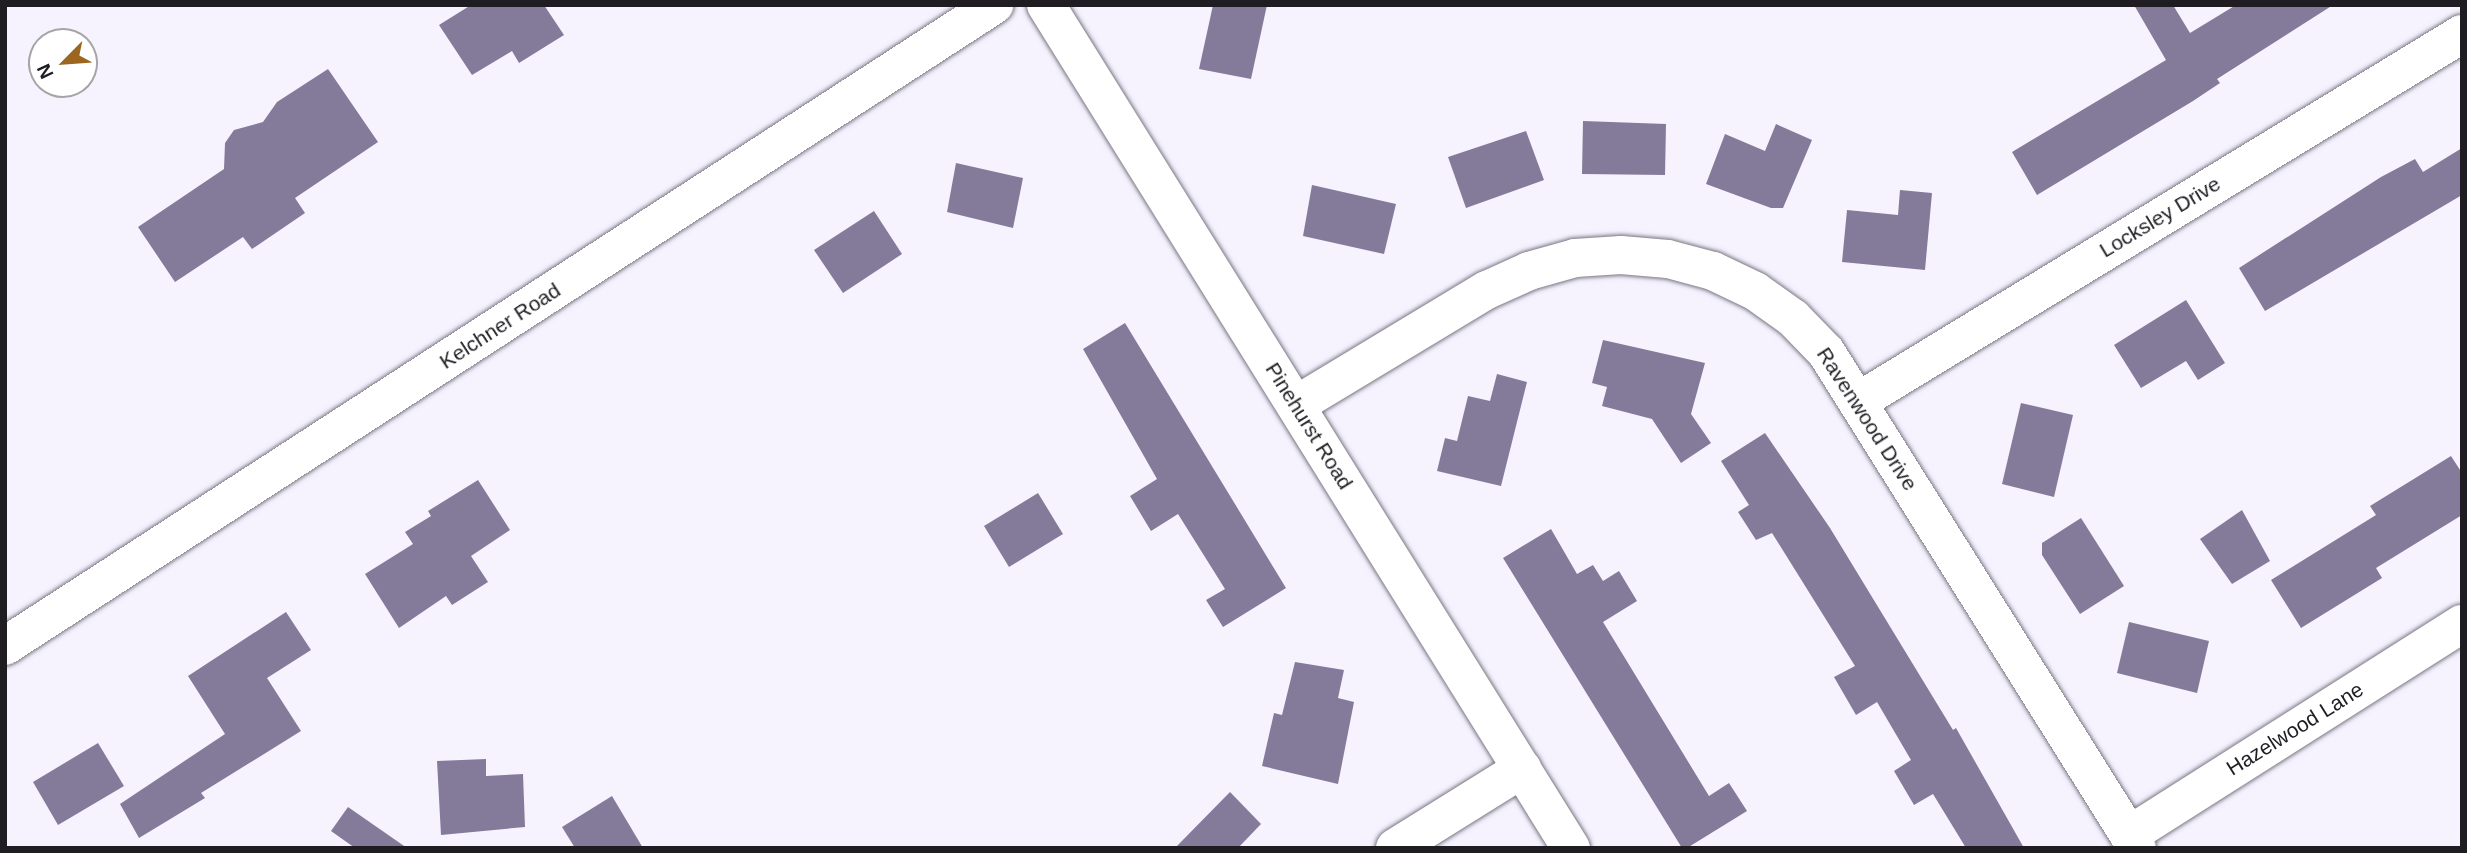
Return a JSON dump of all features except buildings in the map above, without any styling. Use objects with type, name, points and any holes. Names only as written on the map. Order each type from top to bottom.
[{"type":"street","name":"Kelchner Road","points":[[5,646],[994,5]]},
{"type":"street","name":"Pinehurst Road","points":[[1046,5],[1571,848]]},
{"type":"street","name":"Locksley Drive","points":[[1858,401],[2462,34]]},
{"type":"street","name":"Ravenwood Drive","points":[[1296,405],[1487,290],[1529,271],[1575,258],[1621,255],[1668,259],[1713,271],[1755,292],[1794,318],[1826,352],[2133,841]]},
{"type":"street","name":"Hazelwood Lane","points":[[2133,841],[2462,624]]},
{"type":"street","points":[[1395,848],[1522,769]]}]
